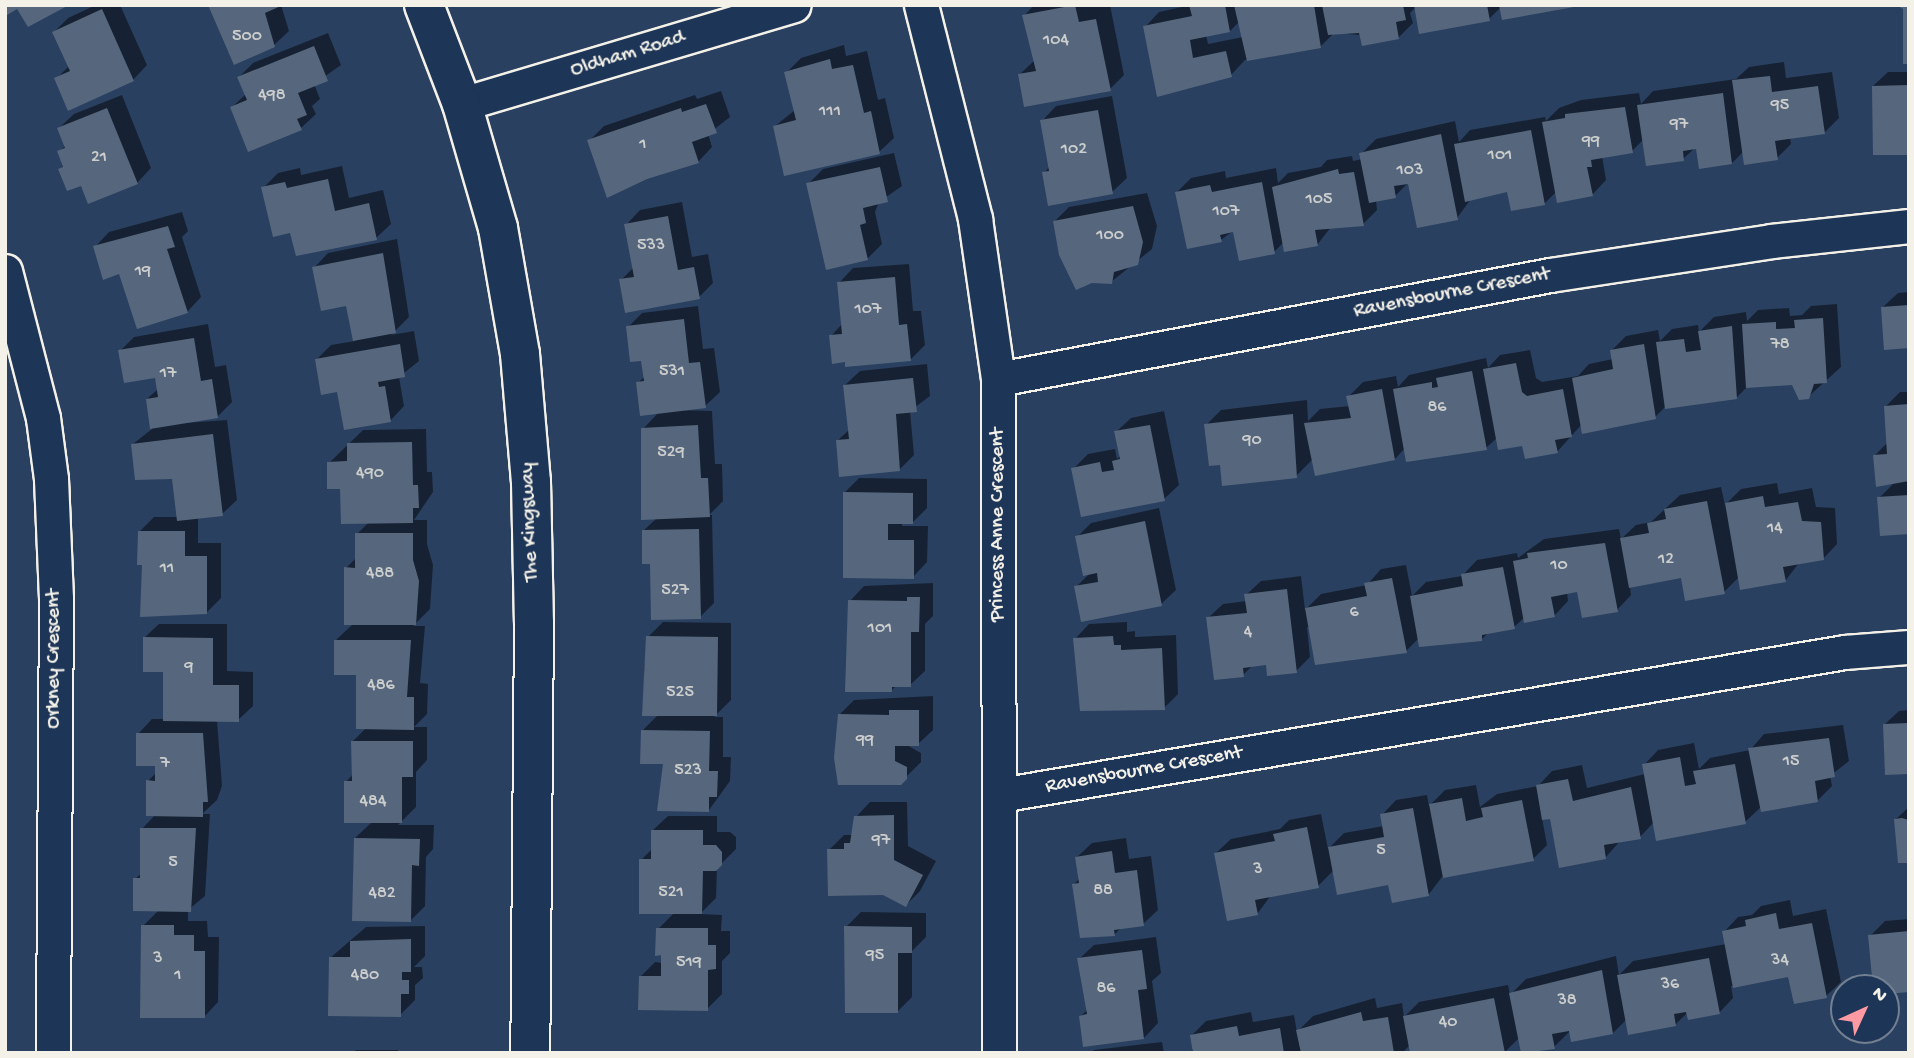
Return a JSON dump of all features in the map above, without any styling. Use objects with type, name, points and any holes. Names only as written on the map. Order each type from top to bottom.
[{"type":"street","name":"The Kingsway","points":[[424,5],[462,104],[498,228],[520,354],[531,482],[534,623],[530,1053]]},
{"type":"street","name":"Oldham Road","points":[[462,104],[794,5]]},
{"type":"street","name":"Princess Anne Crescent","points":[[921,5],[975,219],[998,379],[999,1053]]},
{"type":"street","name":"Ravensbourne Crescent","points":[[998,379],[1550,275],[1771,241],[1909,226]]},
{"type":"street","name":"Orkney Crescent","points":[[5,271],[43,418],[51,479],[56,599],[53,1053]]},
{"type":"street","name":"Ravensbourne Crescent","points":[[1000,795],[1845,652],[1909,647]]},
{"type":"building","points":[[5,5],[69,5],[28,27],[17,9],[7,15]]},
{"type":"building","points":[[208,5],[283,5],[265,13],[275,47],[234,65]]},
{"type":"building","points":[[1075,5],[1079,22],[1096,19],[1111,91],[1024,107],[1018,74],[1036,71],[1022,15]]},
{"type":"building","points":[[1189,5],[1225,5],[1230,32],[1190,40],[1193,58],[1226,51],[1232,77],[1157,97],[1143,26],[1192,16]]},
{"type":"building","points":[[1234,5],[1314,5],[1321,48],[1247,61]]},
{"type":"building","points":[[1322,5],[1403,5],[1406,20],[1396,22],[1399,39],[1362,46],[1359,33],[1328,35]]},
{"type":"building","points":[[1414,5],[1487,5],[1490,21],[1419,34]]},
{"type":"building","points":[[1499,5],[1574,5],[1574,7],[1502,20]]},
{"type":"building","points":[[1897,5],[1909,5],[1909,64],[1903,64],[1903,9]]},
{"type":"building","points":[[102,9],[134,81],[68,111],[54,78],[70,71],[52,32]]},
{"type":"building","points":[[314,46],[328,81],[298,93],[307,115],[297,119],[302,130],[248,152],[230,107],[247,100],[237,77]]},
{"type":"building","points":[[830,59],[832,69],[853,65],[864,113],[871,111],[880,154],[784,176],[773,126],[796,120],[784,72]]},
{"type":"building","points":[[1770,76],[1772,92],[1818,86],[1825,134],[1775,141],[1778,160],[1744,165],[1732,80]]},
{"type":"building","points":[[1909,85],[1908,155],[1873,155],[1872,86]]},
{"type":"building","points":[[1723,93],[1732,164],[1699,169],[1696,149],[1683,151],[1684,161],[1646,166],[1637,105]]},
{"type":"building","points":[[706,104],[717,133],[692,142],[699,163],[647,179],[607,198],[587,140],[681,108],[682,112]]},
{"type":"building","points":[[1625,107],[1633,153],[1591,160],[1592,167],[1587,167],[1593,196],[1557,203],[1542,122],[1565,118],[1565,114]]},
{"type":"building","points":[[107,108],[138,184],[88,204],[81,186],[67,191],[58,169],[63,167],[57,151],[65,148],[57,128]]},
{"type":"building","points":[[1098,110],[1113,194],[1048,206],[1042,172],[1049,171],[1040,120]]},
{"type":"building","points":[[1531,130],[1545,205],[1511,211],[1507,192],[1465,202],[1454,144]]},
{"type":"building","points":[[1441,134],[1458,220],[1417,228],[1408,184],[1394,186],[1396,198],[1369,203],[1359,153]]},
{"type":"building","points":[[880,167],[888,202],[863,208],[866,223],[860,225],[868,260],[826,270],[806,183]]},
{"type":"building","points":[[1338,169],[1339,174],[1354,172],[1364,226],[1315,230],[1318,246],[1284,252],[1272,187]]},
{"type":"building","points":[[328,179],[335,211],[369,203],[377,240],[296,256],[290,233],[273,237],[261,187],[285,182],[287,188]]},
{"type":"building","points":[[1262,182],[1275,254],[1239,261],[1233,232],[1220,235],[1222,242],[1187,249],[1175,192],[1210,185],[1212,192]]},
{"type":"building","points":[[1133,206],[1143,242],[1138,265],[1114,272],[1112,284],[1092,283],[1076,290],[1059,255],[1053,221]]},
{"type":"building","points":[[668,216],[678,270],[694,267],[700,299],[625,313],[619,279],[634,277],[624,224]]},
{"type":"building","points":[[168,226],[175,247],[167,249],[188,313],[137,329],[119,274],[103,280],[93,246]]},
{"type":"building","points":[[383,253],[396,333],[353,341],[346,306],[321,311],[312,267]]},
{"type":"building","points":[[895,277],[899,325],[907,324],[911,361],[845,367],[845,362],[832,364],[829,335],[842,334],[837,282]]},
{"type":"building","points":[[1909,305],[1909,348],[1884,350],[1881,307]]},
{"type":"building","points":[[1823,318],[1827,383],[1814,384],[1809,399],[1799,400],[1792,385],[1746,388],[1742,324],[1776,322],[1776,329],[1795,328],[1794,320]]},
{"type":"building","points":[[684,319],[689,363],[700,362],[706,408],[640,416],[636,382],[644,381],[641,361],[630,362],[626,326]]},
{"type":"building","points":[[1732,326],[1737,399],[1665,409],[1656,342],[1684,339],[1686,352],[1701,350],[1698,331]]},
{"type":"building","points":[[194,338],[201,381],[212,379],[218,418],[150,429],[146,399],[158,397],[155,378],[124,383],[118,350]]},
{"type":"building","points":[[400,344],[405,377],[378,382],[379,387],[385,386],[391,422],[344,430],[337,392],[321,395],[315,359]]},
{"type":"building","points":[[1644,344],[1656,419],[1582,434],[1572,378],[1613,369],[1610,350]]},
{"type":"building","points":[[1516,363],[1522,392],[1527,396],[1563,389],[1572,437],[1555,440],[1558,453],[1525,459],[1522,446],[1498,450],[1483,369]]},
{"type":"building","points":[[1472,371],[1487,450],[1406,462],[1393,389],[1432,382],[1432,388],[1438,387],[1436,378]]},
{"type":"building","points":[[913,378],[917,412],[896,414],[900,471],[839,477],[836,440],[849,439],[843,385]]},
{"type":"building","points":[[1382,389],[1395,460],[1315,476],[1304,423],[1351,418],[1346,396]]},
{"type":"building","points":[[1909,404],[1909,481],[1876,487],[1873,455],[1887,454],[1884,406]]},
{"type":"building","points":[[1293,414],[1297,478],[1222,486],[1220,465],[1209,466],[1204,424]]},
{"type":"building","points":[[698,425],[701,478],[708,478],[710,517],[641,520],[641,428]]},
{"type":"building","points":[[1150,425],[1165,501],[1081,517],[1071,468],[1100,462],[1102,472],[1114,470],[1112,461],[1120,459],[1114,431]]},
{"type":"building","points":[[213,434],[223,516],[177,521],[172,479],[135,480],[131,444]]},
{"type":"building","points":[[412,442],[413,485],[418,485],[419,508],[413,508],[413,523],[341,524],[340,489],[327,489],[327,462],[347,461],[347,443]]},
{"type":"building","points":[[843,492],[913,493],[913,524],[888,524],[888,540],[914,540],[914,579],[843,578]]},
{"type":"building","points":[[1909,495],[1909,534],[1880,536],[1877,497]]},
{"type":"building","points":[[1763,496],[1765,507],[1798,502],[1802,521],[1821,522],[1824,560],[1783,567],[1786,582],[1740,590],[1725,503]]},
{"type":"building","points":[[1707,501],[1725,594],[1685,601],[1681,578],[1629,588],[1620,538],[1649,533],[1647,523],[1666,519],[1664,509]]},
{"type":"building","points":[[1145,521],[1162,606],[1081,622],[1074,586],[1098,582],[1097,573],[1083,576],[1075,536]]},
{"type":"building","points":[[699,529],[701,619],[651,620],[650,564],[642,564],[642,530]]},
{"type":"building","points":[[138,531],[185,531],[185,556],[207,556],[207,614],[140,617],[142,565],[137,565]]},
{"type":"building","points":[[355,533],[413,533],[413,560],[419,581],[416,625],[344,625],[344,567],[355,568]]},
{"type":"building","points":[[1605,543],[1618,612],[1582,618],[1577,592],[1551,597],[1555,617],[1524,623],[1513,561],[1528,558],[1527,553]]},
{"type":"building","points":[[1503,567],[1515,629],[1482,635],[1482,641],[1419,647],[1410,596],[1463,586],[1461,574]]},
{"type":"building","points":[[1392,578],[1407,653],[1315,665],[1305,608],[1367,596],[1364,583]]},
{"type":"building","points":[[1287,589],[1297,673],[1267,676],[1266,665],[1243,668],[1244,677],[1214,680],[1206,617],[1247,613],[1244,594]]},
{"type":"building","points":[[907,597],[920,597],[919,632],[911,632],[911,687],[892,687],[892,692],[845,692],[848,600],[907,601]]},
{"type":"building","points":[[646,636],[718,637],[717,716],[642,716]]},
{"type":"building","points":[[1113,636],[1114,645],[1121,645],[1121,650],[1162,648],[1165,710],[1080,711],[1073,638]]},
{"type":"building","points":[[143,637],[213,638],[213,685],[239,685],[239,722],[163,721],[163,672],[143,672]]},
{"type":"building","points":[[334,640],[411,640],[407,697],[414,697],[414,730],[356,729],[356,675],[334,675]]},
{"type":"building","points":[[889,710],[919,710],[919,746],[895,746],[895,761],[907,767],[907,779],[901,785],[838,785],[834,758],[838,714],[889,715]]},
{"type":"building","points":[[1909,723],[1909,774],[1885,775],[1883,724]]},
{"type":"building","points":[[641,730],[710,731],[709,771],[718,771],[717,797],[709,797],[709,812],[657,811],[663,764],[640,764]]},
{"type":"building","points":[[136,733],[203,733],[208,802],[203,802],[203,817],[146,816],[146,780],[155,781],[155,766],[136,766]]},
{"type":"building","points":[[1829,738],[1835,777],[1815,781],[1818,802],[1761,812],[1748,748]]},
{"type":"building","points":[[351,741],[413,741],[413,777],[402,777],[402,823],[344,823],[344,781],[352,781]]},
{"type":"building","points":[[1680,757],[1685,786],[1696,784],[1693,771],[1735,764],[1746,824],[1656,841],[1642,764]]},
{"type":"building","points":[[1568,779],[1573,801],[1631,787],[1641,839],[1604,845],[1606,859],[1559,868],[1550,819],[1542,820],[1536,785]]},
{"type":"building","points":[[1462,798],[1466,821],[1483,817],[1481,808],[1522,800],[1534,861],[1443,878],[1429,804]]},
{"type":"building","points":[[1413,808],[1429,896],[1392,903],[1388,885],[1337,895],[1328,847],[1384,837],[1380,814]]},
{"type":"building","points":[[894,815],[894,860],[923,875],[906,907],[883,895],[828,896],[827,849],[844,849],[844,843],[850,843],[854,816]]},
{"type":"building","points":[[1894,819],[1909,820],[1909,863],[1898,863]]},
{"type":"building","points":[[1307,827],[1319,888],[1255,900],[1258,915],[1227,921],[1214,853],[1275,841],[1273,834]]},
{"type":"building","points":[[140,828],[196,828],[191,912],[133,911],[133,878],[140,878]]},
{"type":"building","points":[[651,830],[703,830],[703,845],[716,845],[722,852],[722,865],[716,871],[703,871],[702,914],[639,914],[639,859],[651,859]]},
{"type":"building","points":[[354,838],[420,839],[419,866],[412,865],[411,922],[352,921]]},
{"type":"building","points":[[1112,851],[1115,873],[1137,870],[1144,926],[1114,930],[1115,936],[1080,938],[1072,884],[1079,883],[1075,857]]},
{"type":"building","points":[[1776,913],[1779,929],[1812,923],[1827,998],[1794,1004],[1788,977],[1733,988],[1722,931],[1746,926],[1745,920]]},
{"type":"building","points":[[141,925],[174,925],[174,935],[194,935],[194,951],[205,951],[205,1018],[140,1018]]},
{"type":"building","points":[[844,926],[912,927],[912,953],[898,953],[898,1013],[845,1013]]},
{"type":"building","points":[[656,928],[708,928],[708,945],[716,945],[716,969],[708,970],[708,1011],[638,1010],[639,976],[661,976],[661,955],[655,956]]},
{"type":"building","points":[[1909,931],[1909,992],[1900,993],[1900,974],[1872,974],[1868,935]]},
{"type":"building","points":[[411,939],[411,972],[402,972],[402,980],[409,980],[409,994],[401,994],[401,1017],[328,1016],[329,957],[350,957],[350,941]]},
{"type":"building","points":[[1142,950],[1147,989],[1138,990],[1144,1039],[1083,1047],[1079,1016],[1087,1014],[1077,958]]},
{"type":"building","points":[[1709,958],[1720,1014],[1688,1020],[1686,1012],[1674,1014],[1676,1026],[1628,1035],[1617,975]]},
{"type":"building","points":[[1602,970],[1613,1034],[1571,1042],[1569,1031],[1552,1034],[1555,1049],[1521,1053],[1509,993]]},
{"type":"building","points":[[1494,998],[1505,1053],[1410,1053],[1403,1016]]},
{"type":"building","points":[[1361,1012],[1363,1021],[1388,1017],[1394,1053],[1301,1053],[1296,1030]]},
{"type":"building","points":[[1237,1026],[1239,1036],[1280,1028],[1284,1053],[1193,1053],[1190,1035]]}]
